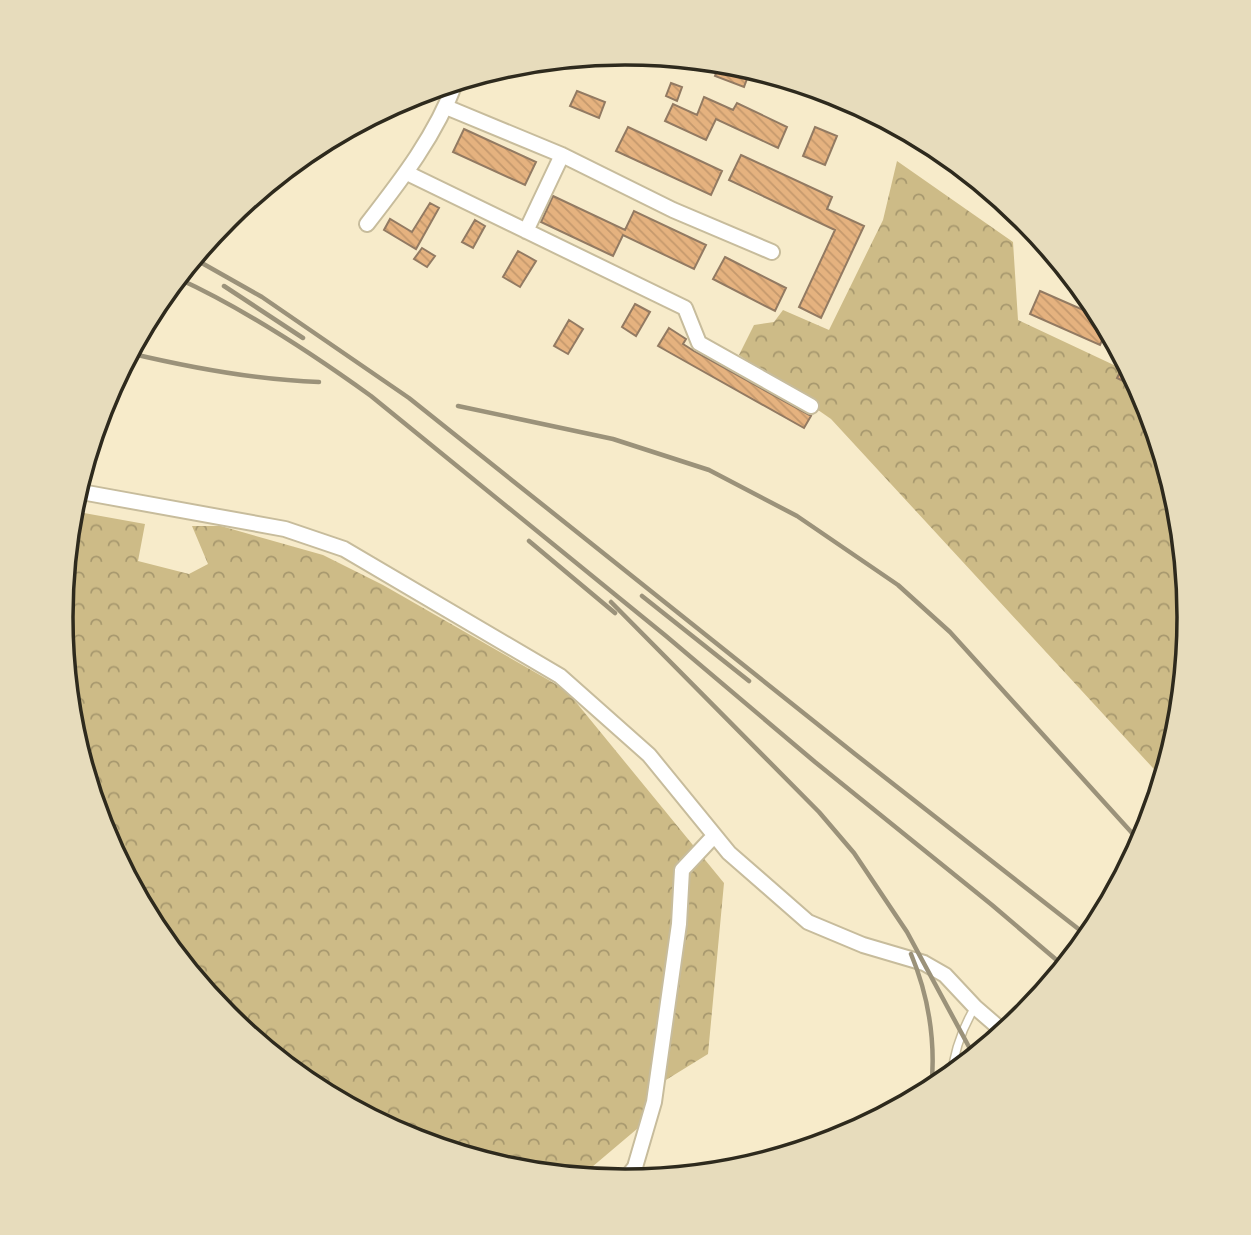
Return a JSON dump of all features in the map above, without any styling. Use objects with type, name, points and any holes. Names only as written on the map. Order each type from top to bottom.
[{"type":"street","points":[[367,224],[407,173],[451,93]]},
{"type":"street","points":[[446,107],[562,155],[673,210],[772,252]]},
{"type":"street","points":[[526,231],[562,155]]},
{"type":"street","points":[[407,173],[685,308],[699,343],[811,406]]},
{"type":"street","points":[[87,493],[285,529],[344,549],[561,676],[649,755],[713,837],[729,853],[808,922],[863,945],[924,963],[945,975],[997,1026]]},
{"type":"street","points":[[633,1170],[654,1102],[679,924],[682,870],[713,837]]},
{"type":"lane","points":[[953,1063],[961,1032],[975,1007]]},
{"type":"green space","points":[[897,161],[1013,242],[1018,320],[1118,367],[1121,373],[1149,440],[1168,510],[1174,545],[1177,654],[1168,725],[1156,771],[831,419],[739,355],[754,325],[774,322],[783,310],[829,330],[883,220]]},
{"type":"green space","points":[[83,512],[145,524],[138,561],[189,574],[208,564],[192,526],[221,526],[323,555],[383,585],[566,690],[724,883],[708,1054],[661,1083],[657,1112],[590,1169],[553,1166],[482,1151],[414,1128],[349,1096],[318,1077],[261,1033],[210,982],[166,925],[147,894],[115,829],[92,761],[77,690],[74,654],[74,581]]},
{"type":"building","points":[[716,72],[747,79],[744,87],[715,76]]},
{"type":"building","points":[[671,83],[682,87],[677,101],[666,96]]},
{"type":"building","points":[[577,91],[605,102],[599,118],[570,106]]},
{"type":"building","points":[[704,97],[733,110],[737,103],[787,127],[778,148],[716,119],[706,140],[665,121],[673,104],[697,115]]},
{"type":"building","points":[[628,127],[722,171],[711,195],[616,151]]},
{"type":"building","points":[[815,127],[837,136],[825,165],[803,156]]},
{"type":"building","points":[[464,129],[536,162],[525,185],[453,152]]},
{"type":"building","points":[[741,155],[832,197],[827,209],[864,226],[821,318],[799,307],[835,230],[729,180]]},
{"type":"building","points":[[553,196],[625,230],[634,211],[706,245],[694,269],[623,235],[613,256],[541,222]]},
{"type":"building","points":[[430,203],[439,208],[416,249],[384,230],[390,219],[412,232]]},
{"type":"building","points":[[475,220],[485,226],[473,248],[462,242]]},
{"type":"building","points":[[422,248],[435,256],[427,267],[414,259]]},
{"type":"building","points":[[518,251],[536,261],[520,287],[503,277]]},
{"type":"building","points":[[725,257],[786,288],[775,311],[713,279]]},
{"type":"building","points":[[1040,291],[1086,311],[1103,339],[1100,345],[1030,314]]},
{"type":"building","points":[[635,304],[650,312],[636,336],[622,327]]},
{"type":"building","points":[[569,320],[583,329],[568,354],[554,346]]},
{"type":"building","points":[[669,328],[686,339],[683,344],[694,351],[811,416],[804,428],[658,346]]},
{"type":"building","points":[[1120,372],[1125,382],[1117,378]]},
{"type":"railway","points":[[202,263],[262,297],[409,398],[1081,931]]},
{"type":"railway","points":[[186,282],[277,332],[371,396],[1058,961]]},
{"type":"railway","points":[[224,286],[303,338]]},
{"type":"railway","points":[[139,355],[271,379],[319,382]]},
{"type":"railway","points":[[458,406],[613,439],[709,470],[797,516],[898,585],[950,632],[1133,835]]},
{"type":"railway","points":[[529,541],[615,613]]},
{"type":"railway","points":[[642,596],[749,681]]},
{"type":"railway","points":[[611,602],[819,812],[854,853],[907,932],[970,1049]]},
{"type":"railway","points":[[911,954],[930,1021],[932,1078]]}]
